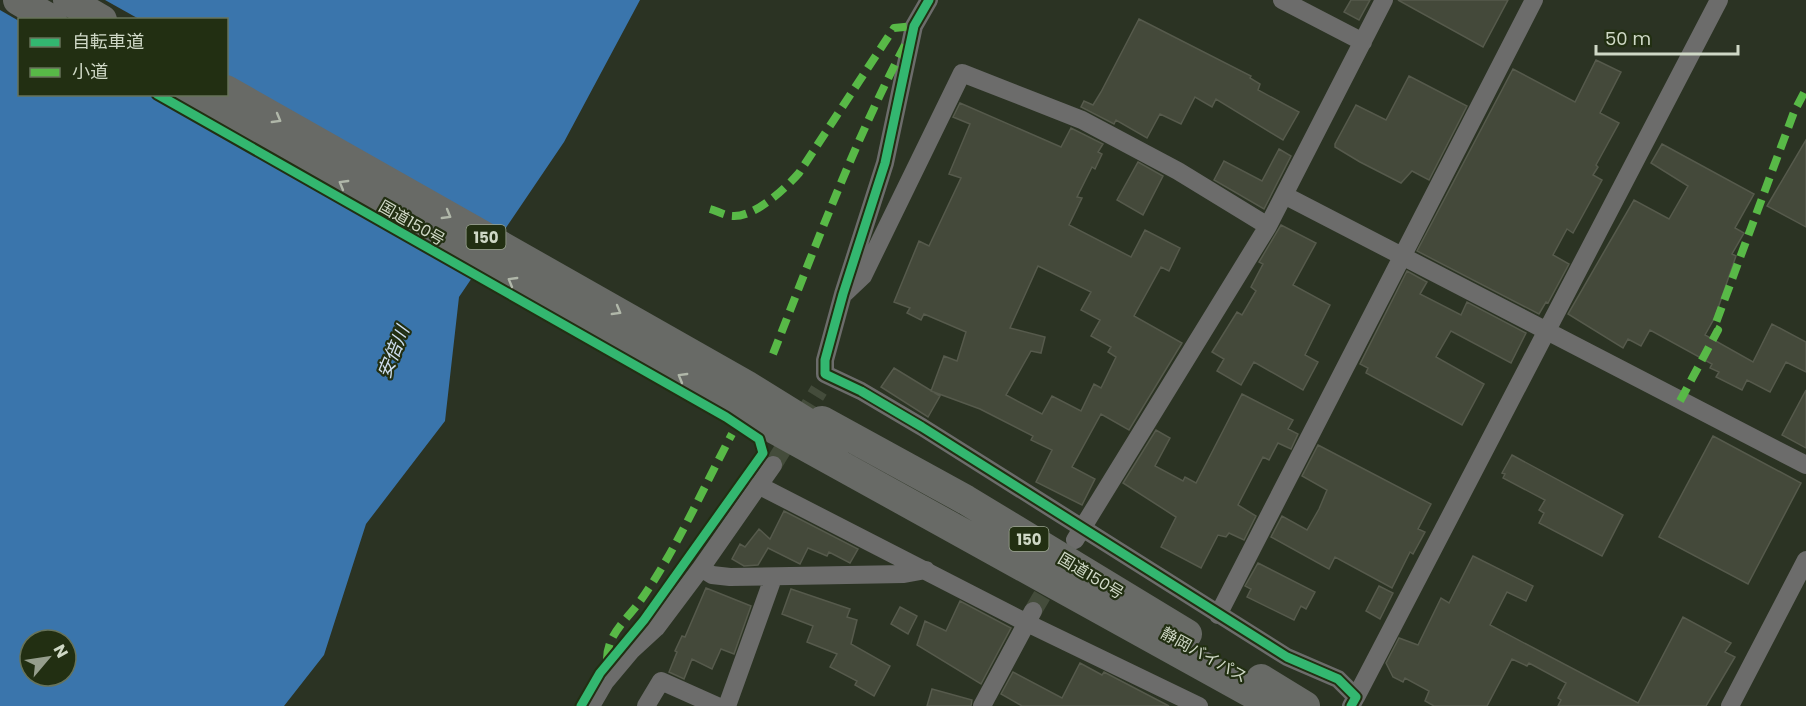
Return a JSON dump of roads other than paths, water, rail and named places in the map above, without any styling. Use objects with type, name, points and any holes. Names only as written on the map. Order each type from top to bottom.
[{"type":"highway","points":[[18,0],[49,18]]},
{"type":"highway","points":[[68,0],[99,18]]},
{"type":"highway","name":"国道150号","points":[[228,91],[739,395],[1111,608]]},
{"type":"highway","name":"国道150号","points":[[188,96],[739,395],[858,440],[966,500],[1305,706]]},
{"type":"highway","name":"国道150号","points":[[739,395],[875,497],[995,566],[1255,706]]},
{"type":"highway","name":"静岡バイパス","points":[[1111,608],[1275,706]]},
{"type":"highway","name":"静岡バイパス","points":[[1111,608],[1295,706]]},
{"type":"street","points":[[928,0],[914,26],[885,163],[843,294],[825,360],[822,382],[871,397],[1078,533],[1287,657],[1338,680],[1353,701],[1719,0]]},
{"type":"street","points":[[1282,0],[1362,42]]},
{"type":"street","points":[[1078,533],[1268,226],[1384,0]]},
{"type":"street","points":[[1218,615],[1534,0]]},
{"type":"street","points":[[843,294],[863,276],[962,73],[1082,120],[1178,171],[1268,226]]},
{"type":"street","points":[[1284,195],[1806,465]]},
{"type":"street","points":[[591,706],[605,682],[631,651],[656,628],[773,465]]},
{"type":"street","points":[[758,485],[926,570],[1030,617],[1199,706]]},
{"type":"street","points":[[1730,706],[1806,560]]},
{"type":"street","points":[[701,568],[712,575],[773,578],[904,574],[926,570]]},
{"type":"street","points":[[727,706],[773,578]]},
{"type":"street","points":[[982,706],[1030,617]]},
{"type":"street","points":[[646,706],[661,681],[717,706]]},
{"type":"water","name":"安倍川","points":[[0,0],[640,0],[564,142],[459,297],[445,421],[366,524],[324,655],[284,706],[0,706]]},
{"type":"tunnel","points":[[773,465],[819,390]]},
{"type":"tunnel","points":[[1033,611],[1054,575]]}]
